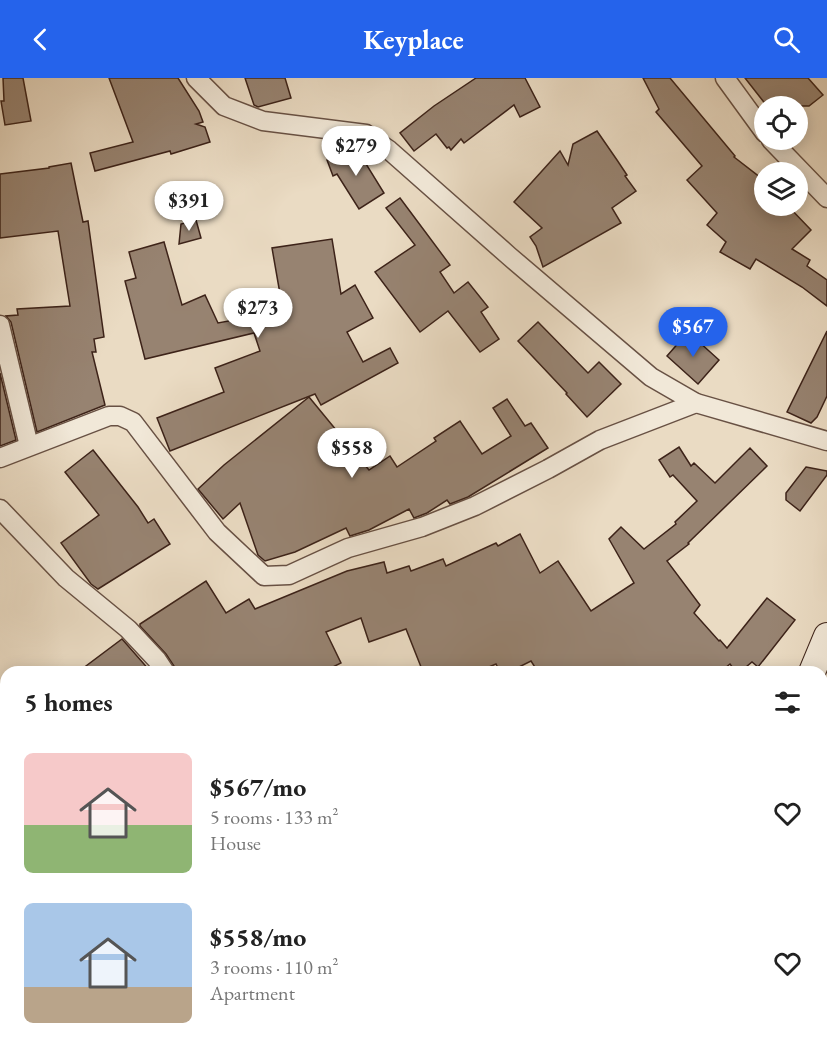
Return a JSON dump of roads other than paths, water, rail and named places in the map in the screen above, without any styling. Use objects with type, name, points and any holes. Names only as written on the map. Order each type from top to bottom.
[{"type":"street","points":[[196,78],[224,106],[263,121],[366,134],[389,150],[509,256],[651,376],[696,403],[827,441]]},
{"type":"street","points":[[724,78],[754,118]]},
{"type":"street","points":[[781,150],[827,198]]},
{"type":"street","points":[[0,325],[29,446]]},
{"type":"street","points":[[0,458],[109,416],[120,416],[133,422],[217,532],[264,576],[289,575],[348,548],[422,527],[475,506],[600,440],[696,403]]},
{"type":"street","points":[[0,509],[66,578],[128,629],[161,666]]},
{"type":"street","points":[[814,666],[827,636]]}]
